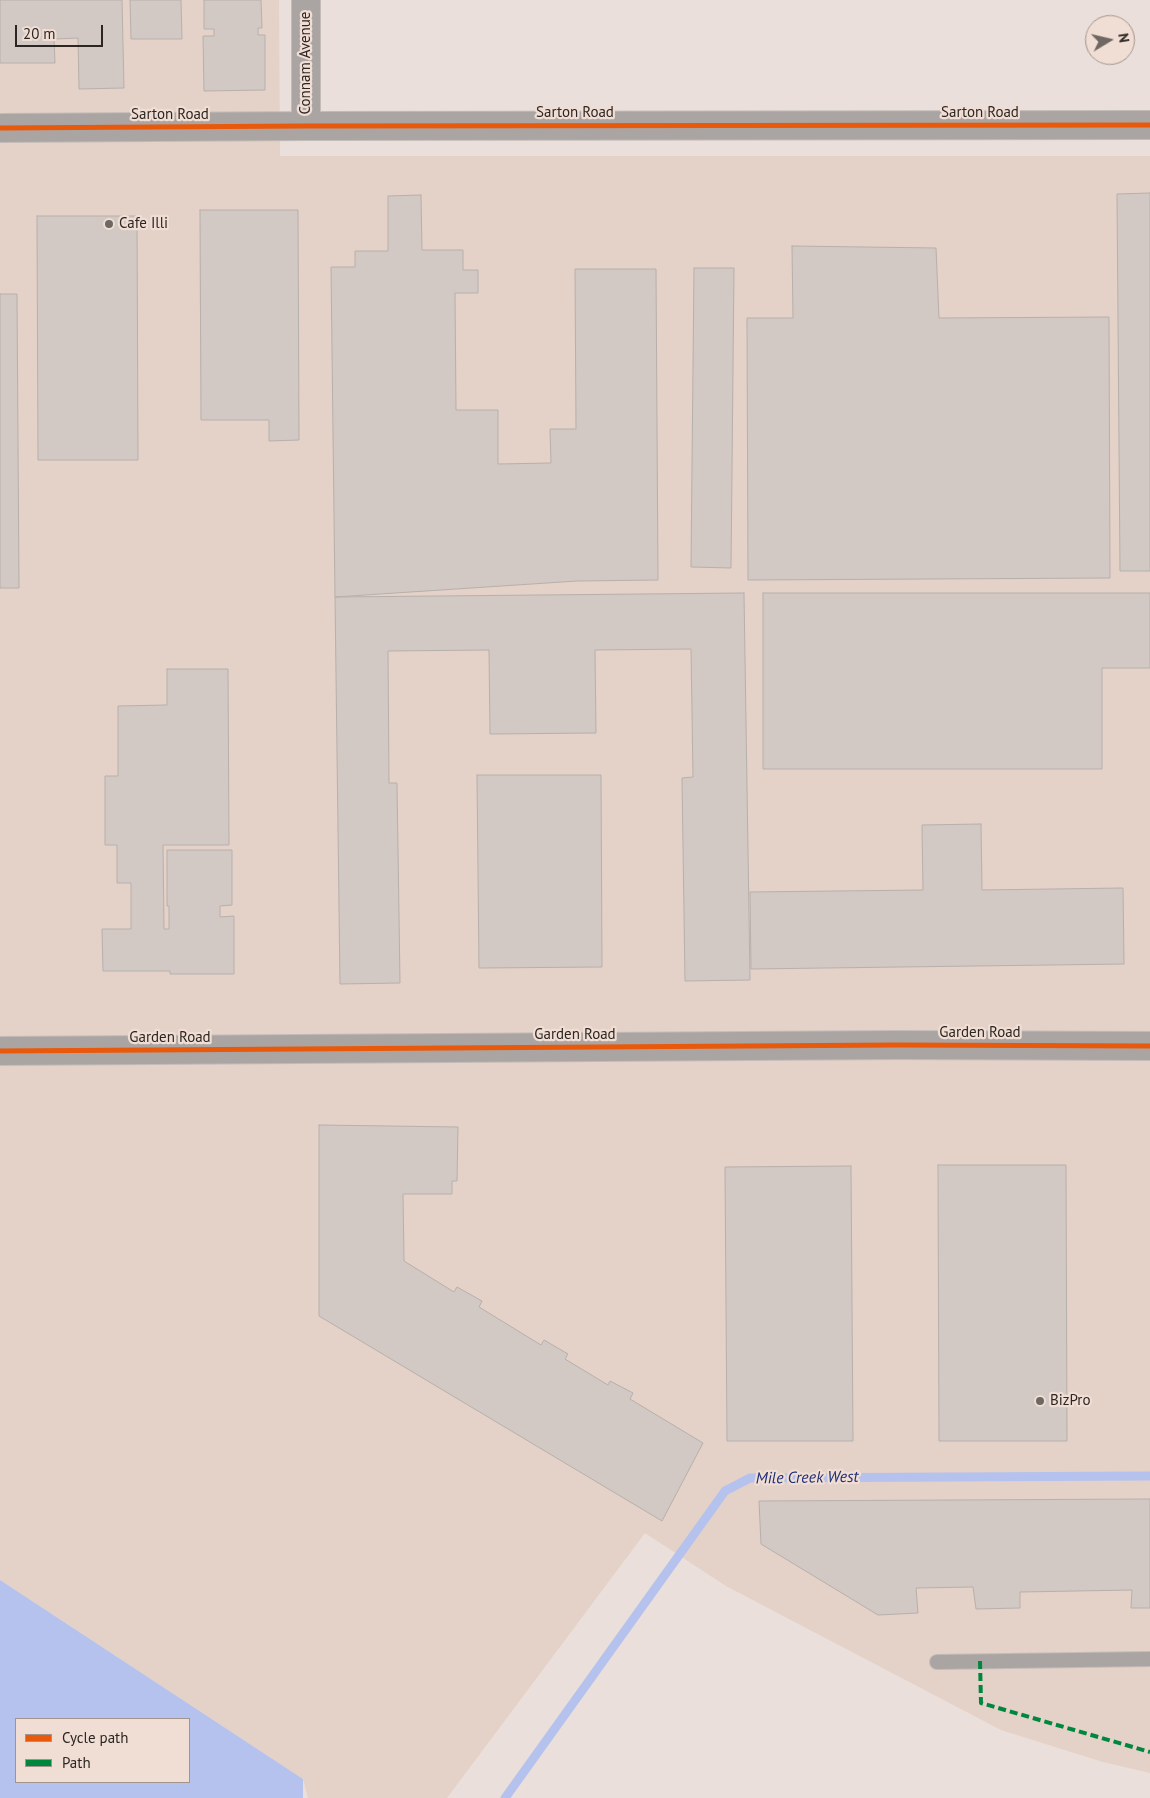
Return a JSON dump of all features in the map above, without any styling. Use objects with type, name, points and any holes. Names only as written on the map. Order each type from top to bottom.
[{"type":"street","name":"Connam Avenue","points":[[306,0],[306,126]]},
{"type":"street","name":"Sarton Road","points":[[0,128],[1150,125]]},
{"type":"street","name":"Garden Road","points":[[0,1051],[886,1045],[1150,1046]]},
{"type":"lane","points":[[937,1662],[1150,1659]]},
{"type":"shaded area","points":[[0,0],[279,0],[280,156],[1150,156],[1150,1773],[1103,1762],[1001,1730],[726,1586],[645,1533],[447,1798],[308,1798],[303,1779],[0,1580]]},
{"type":"water","points":[[0,1580],[303,1779],[303,1798],[0,1798]]},
{"type":"building","points":[[0,0],[122,0],[124,88],[79,89],[78,38],[54,39],[55,63],[0,63]]},
{"type":"building","points":[[130,0],[181,0],[182,39],[131,39]]},
{"type":"building","points":[[204,0],[261,0],[262,28],[258,28],[258,35],[265,35],[265,90],[204,91],[203,36],[214,36],[214,29],[204,29]]},
{"type":"building","points":[[1150,193],[1150,571],[1120,571],[1117,194]]},
{"type":"building","points":[[421,195],[422,250],[463,250],[463,270],[478,270],[478,293],[455,293],[456,410],[498,410],[498,464],[551,463],[550,429],[576,429],[575,269],[656,269],[658,580],[577,581],[335,597],[331,267],[355,267],[355,251],[388,251],[388,196]]},
{"type":"building","points":[[200,210],[298,210],[299,440],[269,441],[269,420],[201,420]]},
{"type":"building","points":[[37,216],[137,216],[138,460],[38,460]]},
{"type":"building","points":[[792,246],[936,248],[939,318],[1109,317],[1110,578],[748,580],[747,318],[793,318]]},
{"type":"building","points":[[694,268],[734,268],[731,568],[691,567]]},
{"type":"building","points":[[0,294],[17,294],[19,588],[0,588]]},
{"type":"building","points":[[744,593],[750,980],[685,981],[682,778],[693,777],[691,649],[595,650],[596,733],[490,734],[489,650],[388,651],[389,783],[397,783],[400,983],[340,984],[335,597]]},
{"type":"building","points":[[763,593],[1150,593],[1150,668],[1102,668],[1102,769],[763,769]]},
{"type":"building","points":[[167,669],[228,669],[229,845],[163,845],[164,929],[169,929],[167,850],[232,850],[232,905],[220,906],[220,917],[234,916],[234,974],[170,974],[170,971],[103,971],[102,929],[131,929],[131,883],[117,883],[117,845],[105,845],[105,776],[118,776],[118,706],[167,705]]},
{"type":"building","points":[[477,775],[601,775],[602,967],[479,968]]},
{"type":"building","points":[[981,824],[982,890],[1123,888],[1124,964],[751,969],[750,892],[923,890],[922,825]]},
{"type":"building","points":[[319,1125],[458,1127],[457,1181],[452,1181],[452,1194],[403,1194],[404,1261],[454,1292],[457,1287],[482,1301],[479,1307],[541,1345],[544,1340],[568,1354],[565,1359],[608,1385],[610,1381],[633,1393],[630,1399],[703,1443],[662,1521],[319,1316]]},
{"type":"building","points":[[938,1165],[1066,1165],[1067,1441],[939,1441]]},
{"type":"building","points":[[851,1166],[853,1441],[727,1441],[725,1167]]},
{"type":"building","points":[[1150,1499],[1150,1608],[1131,1608],[1132,1590],[1020,1592],[1020,1608],[976,1609],[973,1587],[916,1588],[918,1613],[878,1615],[761,1544],[759,1501]]},
{"type":"waterway","name":"Mile Creek West","points":[[505,1798],[725,1491],[750,1478],[1150,1476]]},
{"type":"marked path","points":[[980,1661],[981,1703],[1150,1752]]},
{"type":"cycle path","points":[[0,128],[1150,125]]},
{"type":"cycle path","points":[[0,1051],[896,1045],[1150,1046]]},
{"type":"place","name":"Cafe Illi","points":[[109,224]]},
{"type":"place","name":"BizPro","points":[[1040,1401]]}]
